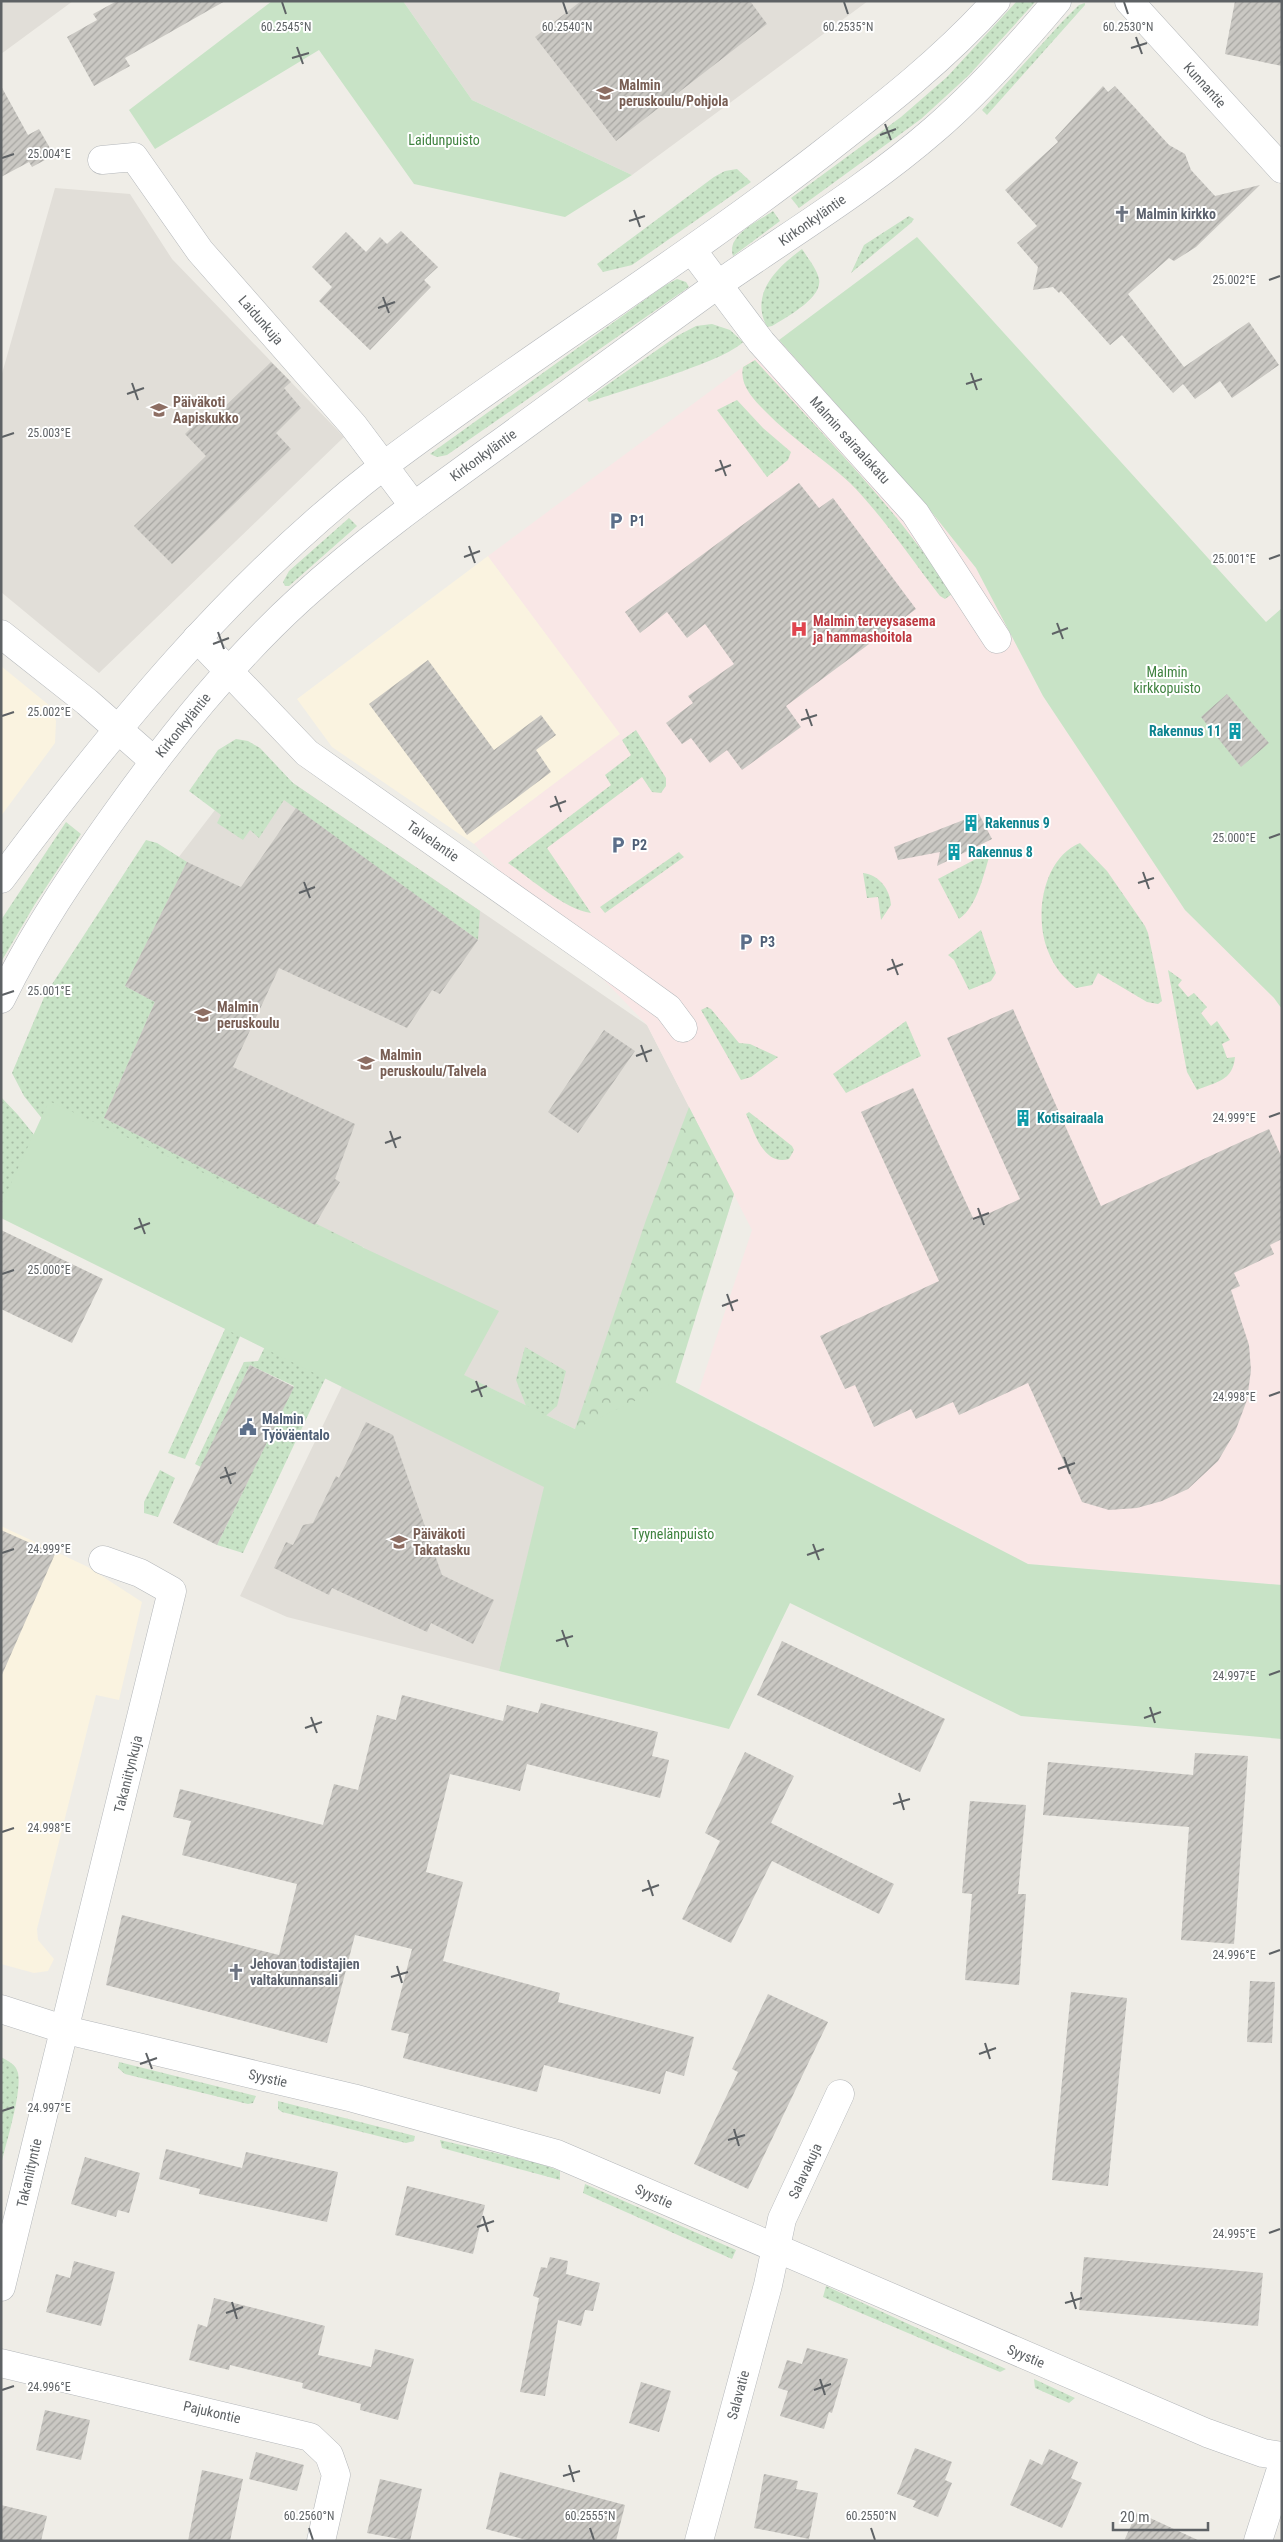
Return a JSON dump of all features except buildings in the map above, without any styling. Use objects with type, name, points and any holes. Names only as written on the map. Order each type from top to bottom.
[{"type":"street","points":[[1,879],[116,728],[197,638],[312,526],[384,466],[773,191],[927,71],[996,1]]},
{"type":"street","name":"Kirkonkyläntie","points":[[1,999],[47,917],[79,866],[154,761],[228,672],[299,600],[413,505],[718,285],[801,229],[933,131],[1017,48],[1057,1]]},
{"type":"street","name":"Kunnantie","points":[[1129,1],[1282,169]]},
{"type":"street","name":"Laidunkuja","points":[[102,160],[134,157],[200,251],[353,425],[413,505]]},
{"type":"street","name":"Malmin sairaalakatu","points":[[692,250],[761,342],[915,512],[997,639]]},
{"type":"street","points":[[1,634],[154,761]]},
{"type":"street","name":"Talvelantie","points":[[197,638],[307,753],[668,1008],[683,1028]]},
{"type":"street","name":"Takaniitynkuja","points":[[66,2030],[172,1591],[140,1574],[103,1560]]},
{"type":"street","name":"Syystie","points":[[1,2009],[66,2030],[353,2098],[557,2154],[1207,2433],[1263,2453],[1282,2456]]},
{"type":"street","name":"Takaniityntie","points":[[1,2288],[51,2079],[66,2030]]},
{"type":"street","name":"Salavakuja","points":[[776,2249],[782,2220],[840,2094]]},
{"type":"street","name":"Salavatie","points":[[699,2541],[776,2249]]},
{"type":"street","name":"Pajukontie","points":[[1,2363],[310,2437],[329,2455],[336,2475],[321,2541]]},
{"type":"street","points":[[1258,2541],[1282,2466]]},
{"type":"shaded area","points":[[1,1],[73,1],[1,54]]},
{"type":"shaded area","name":"Malmin peruskoulu/Pohjola","points":[[403,1],[868,1],[632,175],[472,100]]},
{"type":"shaded area","name":"Päiväkoti Aapiskukko","points":[[55,188],[130,194],[172,259],[344,437],[99,673],[1,592],[1,377]]},
{"type":"shaded area","points":[[779,340],[922,500],[976,568],[1043,696],[1185,910],[1274,998],[1282,1009],[1282,1585],[1028,1564],[698,1393],[752,1230],[647,1025],[474,844],[620,734],[488,556]]},
{"type":"shaded area","points":[[488,556],[621,734],[474,844],[332,747],[297,699]]},
{"type":"shaded area","points":[[1,666],[50,706],[56,721],[55,743],[1,816]]},
{"type":"shaded area","name":"Malmin peruskoulu/Talvela","points":[[251,763],[293,783],[647,1025],[734,1194],[722,1231],[575,1429],[463,1375],[363,1247],[49,1101],[132,918]]},
{"type":"shaded area","name":"Päiväkoti Takatasku","points":[[342,1386],[548,1475],[499,1671],[287,1617],[240,1596]]},
{"type":"shaded area","points":[[1,1526],[88,1567],[142,1602],[119,1700],[96,1695],[37,1929],[38,1940],[54,1959],[48,1971],[34,1973],[1,1964]]},
{"type":"green space","name":"Laidunpuisto","points":[[272,1],[403,1],[472,100],[632,175],[565,217],[414,184],[319,50],[155,149],[129,110]]},
{"type":"green space","points":[[1017,1],[1036,1],[969,75],[921,119],[799,208],[791,198],[901,117],[947,77]]},
{"type":"green space","points":[[1085,3],[987,115],[982,110],[1062,22],[1079,5]]},
{"type":"green space","points":[[737,169],[751,182],[632,265],[603,272],[597,264],[714,177],[725,171]]},
{"type":"green space","points":[[773,211],[780,221],[733,256],[732,248],[739,235]]},
{"type":"green space","points":[[909,216],[914,219],[911,223],[851,273],[864,245]]},
{"type":"green space","name":"Malmin kirkkopuisto","points":[[917,237],[1266,622],[1282,608],[1282,1009],[1274,998],[1185,910],[1043,696],[976,568],[922,500],[779,340]]},
{"type":"green space","points":[[802,249],[816,271],[819,286],[810,300],[772,326],[767,327],[762,315],[764,292],[776,273]]},
{"type":"green space","points":[[677,279],[686,282],[689,287],[447,455],[437,457],[430,454],[664,286]]},
{"type":"green space","points":[[712,324],[730,330],[743,342],[732,350],[694,367],[589,402],[587,399],[677,336],[696,326]]},
{"type":"green space","points":[[755,360],[833,444],[883,502],[931,562],[952,594],[945,599],[940,596],[885,523],[850,483],[796,439],[752,397],[745,386],[742,374],[743,367]]},
{"type":"green space","points":[[737,400],[763,428],[791,452],[788,460],[767,477],[717,410]]},
{"type":"green space","points":[[349,518],[357,526],[289,586],[285,586],[283,582],[289,571]]},
{"type":"green space","points":[[636,730],[666,778],[666,786],[661,793],[652,792],[642,777],[547,848],[591,913],[581,911],[559,900],[508,863],[611,785],[605,775],[631,755],[622,740]]},
{"type":"green space","points":[[236,739],[248,741],[260,748],[293,783],[480,911],[478,940],[284,800],[259,838],[250,830],[243,840],[217,823],[221,815],[189,791],[218,750]]},
{"type":"green space","points":[[66,822],[81,834],[35,904],[1,962],[1,920]]},
{"type":"green space","points":[[146,840],[157,843],[187,862],[125,986],[155,1002],[104,1118],[363,1247],[333,1311],[501,1394],[109,1202],[24,1096],[12,1073],[45,995]]},
{"type":"green space","points":[[1080,843],[1107,871],[1145,926],[1162,1001],[1158,1004],[1147,1002],[1098,973],[1092,985],[1076,988],[1059,971],[1050,957],[1042,922],[1045,890],[1049,875],[1057,862],[1067,851]]},
{"type":"green space","points":[[991,851],[976,897],[966,913],[959,919],[938,879]]},
{"type":"green space","points":[[679,852],[684,857],[605,913],[600,907]]},
{"type":"green space","points":[[863,873],[879,880],[886,888],[891,905],[881,920],[878,897],[867,898]]},
{"type":"green space","points":[[981,930],[996,973],[991,981],[969,990],[954,960],[948,955]]},
{"type":"green space","points":[[1168,970],[1182,980],[1178,985],[1188,997],[1194,993],[1207,1007],[1201,1013],[1211,1026],[1217,1021],[1230,1040],[1222,1044],[1227,1058],[1235,1057],[1234,1065],[1227,1076],[1222,1080],[1197,1090],[1187,1072]]},
{"type":"green space","points":[[707,1007],[711,1009],[739,1043],[750,1044],[778,1057],[751,1077],[741,1080],[701,1010]]},
{"type":"green space","points":[[906,1021],[921,1056],[846,1093],[833,1074]]},
{"type":"green space","points":[[1,1097],[18,1115],[104,1221],[1,1218]]},
{"type":"green space","name":"Tyynelänpuisto","points":[[49,1101],[499,1311],[464,1375],[575,1429],[675,1382],[1028,1564],[1282,1585],[1282,1739],[1021,1716],[790,1603],[729,1729],[499,1671],[544,1487],[1,1218],[1,1205]]},
{"type":"green space","points":[[689,1107],[734,1194],[658,1439],[575,1429],[646,1220]]},
{"type":"green space","points":[[749,1112],[792,1146],[794,1150],[789,1159],[780,1160],[766,1153],[746,1114]]},
{"type":"green space","points":[[236,1326],[243,1330],[185,1459],[168,1453],[225,1329]]},
{"type":"green space","points":[[273,1330],[334,1360],[243,1553],[217,1545],[294,1386],[250,1365],[201,1467],[195,1464],[244,1362],[258,1361]]},
{"type":"green space","points":[[525,1347],[566,1371],[557,1406],[534,1426],[516,1380]]},
{"type":"green space","points":[[160,1470],[175,1478],[158,1517],[144,1513],[144,1502]]},
{"type":"green space","points":[[1,2057],[15,2067],[19,2082],[16,2105],[1,2165]]},
{"type":"green space","points":[[119,2062],[256,2096],[253,2103],[248,2104],[125,2074],[118,2068]]},
{"type":"green space","points":[[278,2101],[415,2136],[414,2141],[406,2143],[282,2112],[278,2109]]},
{"type":"green space","points":[[440,2140],[538,2163],[560,2171],[560,2180],[442,2148]]},
{"type":"green space","points":[[585,2184],[736,2250],[732,2259],[583,2193]]},
{"type":"green space","points":[[826,2286],[1006,2369],[1000,2372],[823,2297]]},
{"type":"green space","points":[[1034,2379],[1075,2398],[1069,2403],[1035,2388]]},
{"type":"place","name":"Malmin peruskoulu/Pohjola","points":[[605,93]]},
{"type":"place","name":"Malmin kirkko","points":[[1122,214]]},
{"type":"place","name":"Päiväkoti Aapiskukko","points":[[159,410]]},
{"type":"place","name":"P1","points":[[616,521]]},
{"type":"place","name":"Malmin terveysasema ja hammashoitola","points":[[799,629]]},
{"type":"place","name":"Rakennus 11","points":[[1235,731]]},
{"type":"place","name":"Rakennus 9","points":[[971,823]]},
{"type":"place","name":"P2","points":[[618,845]]},
{"type":"place","name":"Rakennus 8","points":[[954,852]]},
{"type":"place","name":"P3","points":[[746,942]]},
{"type":"place","name":"Malmin peruskoulu","points":[[203,1015]]},
{"type":"place","name":"Malmin peruskoulu/Talvela","points":[[366,1063]]},
{"type":"place","name":"Kotisairaala","points":[[1023,1118]]},
{"type":"place","name":"Malmin Työväentalo","points":[[248,1427]]},
{"type":"place","name":"Päiväkoti Takatasku","points":[[399,1542]]},
{"type":"place","name":"Jehovan todistajien valtakunnansali","points":[[236,1972]]}]
